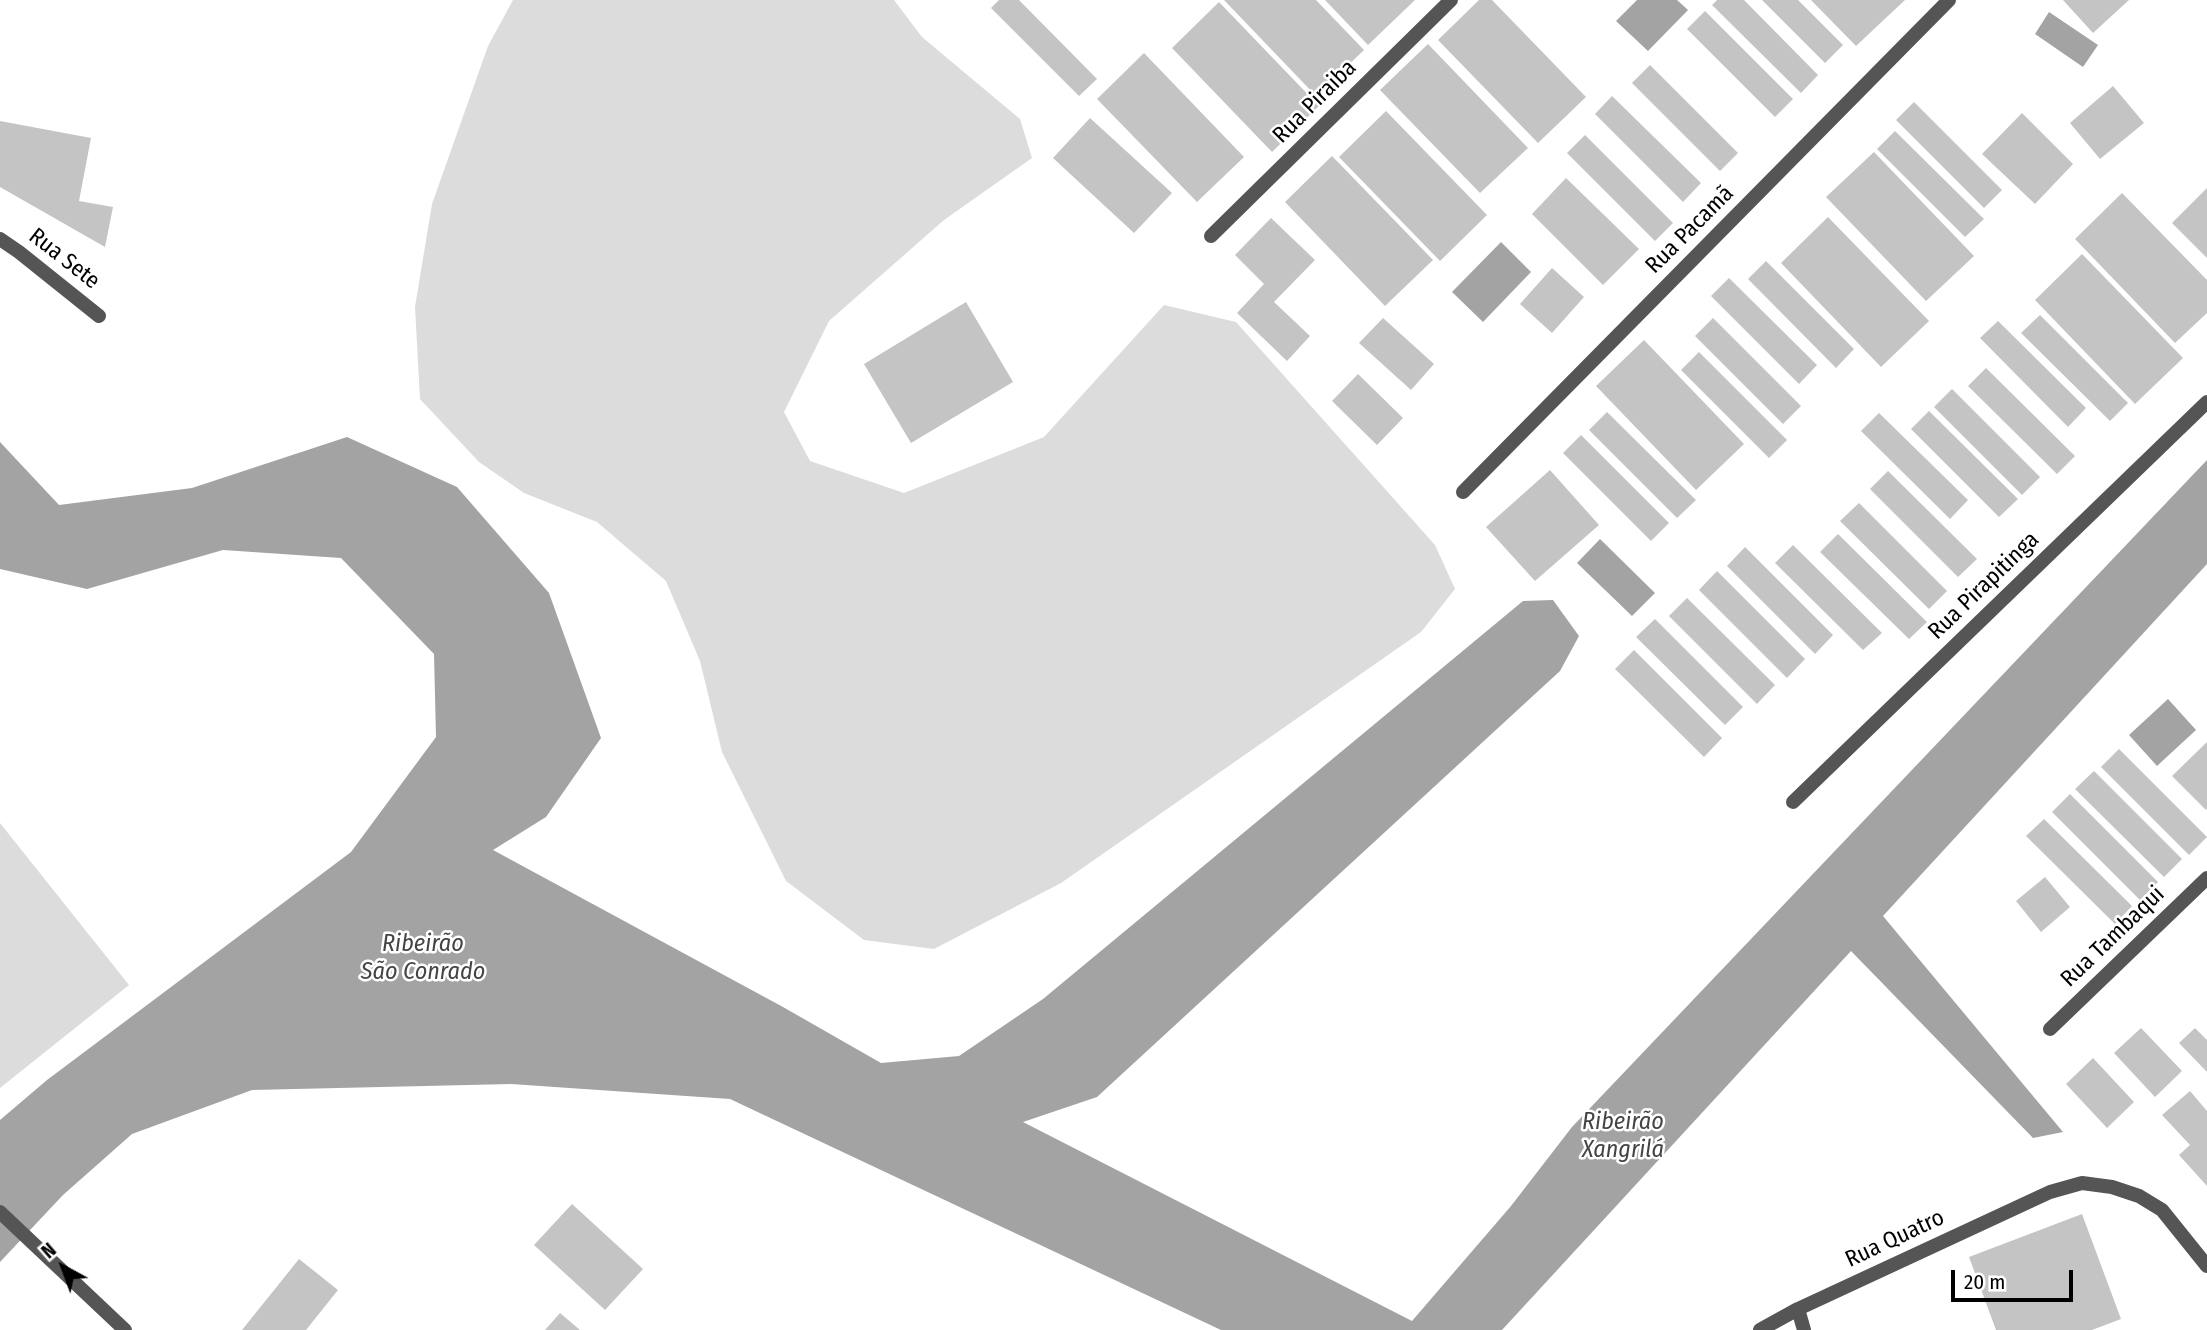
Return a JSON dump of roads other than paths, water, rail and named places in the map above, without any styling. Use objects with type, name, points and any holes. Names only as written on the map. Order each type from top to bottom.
[{"type":"street","name":"Rua Piraiba","points":[[1211,236],[1451,0]]},
{"type":"street","name":"Rua Pacamã","points":[[1463,492],[1949,0]]},
{"type":"street","name":"Rua Sete","points":[[0,239],[99,316]]},
{"type":"street","name":"Rua Pirapitinga","points":[[1793,802],[2207,402]]},
{"type":"street","name":"Rua Tambaqui","points":[[2050,1029],[2207,878]]},
{"type":"street","name":"Rua Quatro","points":[[1760,1330],[1798,1309],[2050,1192],[2082,1183],[2112,1187],[2139,1196],[2162,1210],[2207,1266]]},
{"type":"street","points":[[0,1212],[125,1330]]},
{"type":"street","points":[[1798,1309],[1804,1330]]},
{"type":"water","points":[[1637,0],[1677,0],[1688,10],[1648,51],[1616,21]]},
{"type":"water","points":[[2049,12],[2098,45],[2083,67],[2035,34]]},
{"type":"water","points":[[1501,242],[1531,272],[1483,322],[1452,292]]},
{"type":"water","name":"Ribeirão São Conrado","points":[[347,437],[457,487],[549,593],[601,738],[546,817],[493,850],[881,1063],[959,1056],[1043,999],[1523,601],[1553,600],[1579,636],[1560,671],[1097,1097],[1023,1122],[1412,1321],[1511,1206],[1572,1127],[2207,460],[2207,564],[1883,916],[2063,1132],[2033,1138],[1851,951],[1502,1330],[1221,1330],[730,1099],[511,1084],[252,1090],[132,1134],[63,1195],[0,1262],[0,1120],[47,1080],[351,852],[436,737],[434,654],[341,558],[223,550],[87,589],[0,569],[0,442],[59,505],[192,488]]},
{"type":"water","points":[[1600,539],[1655,593],[1632,616],[1577,563]]},
{"type":"water","points":[[2168,699],[2196,730],[2157,766],[2129,735]]},
{"type":"water label","name":"Ribeirão Xangrilá","points":[[1623,1136]]}]
